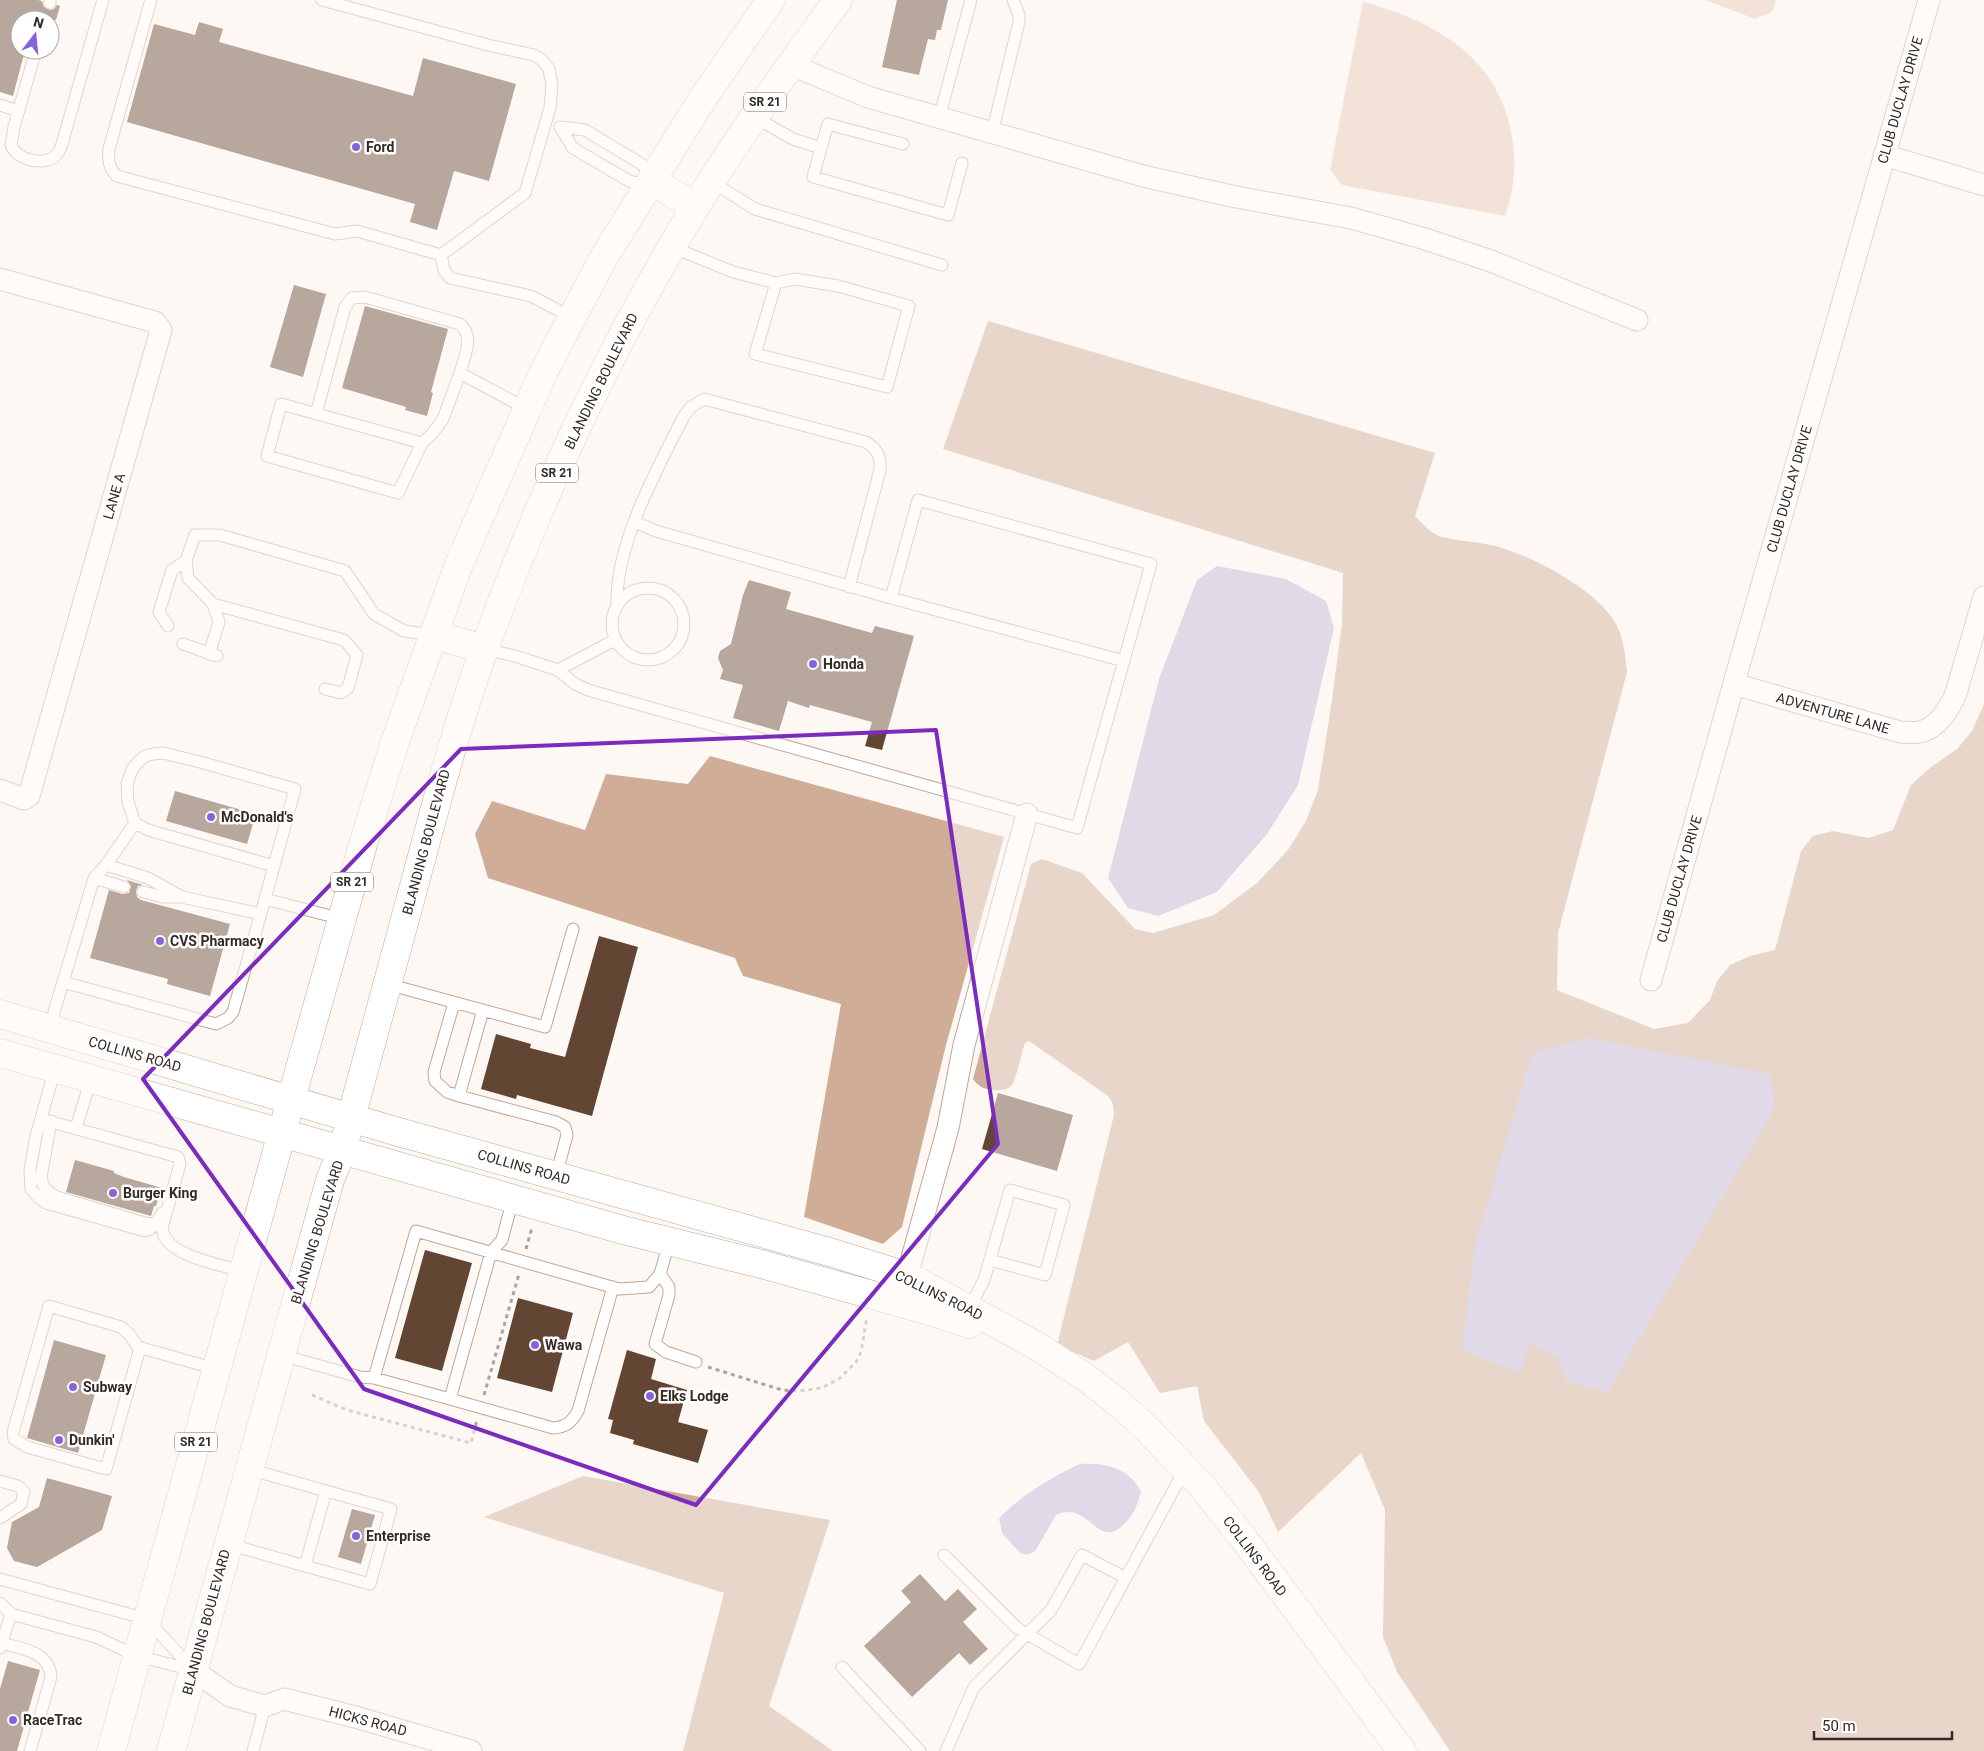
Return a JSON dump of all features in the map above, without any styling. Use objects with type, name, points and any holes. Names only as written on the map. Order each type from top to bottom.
[{"type":"main road","name":"SR 21","points":[[110,1751],[342,919],[395,742],[459,564],[527,409],[604,257],[705,94],[771,0]]},
{"type":"main road","name":"BLANDING BOULEVARD","points":[[171,1751],[330,1180],[342,1151],[460,722],[484,649],[528,538],[573,436],[632,318],[695,207],[754,117],[838,0]]},
{"type":"main road","points":[[650,180],[695,207]]},
{"type":"main road","points":[[434,635],[484,649]]},
{"type":"main road","name":"COLLINS ROAD","points":[[0,1014],[351,1118],[833,1252],[907,1276],[1037,1346],[1115,1400],[1143,1425],[1210,1496],[1402,1751]]},
{"type":"main road","name":"COLLINS ROAD","points":[[0,1053],[281,1134],[669,1242],[761,1264],[926,1310],[1037,1346]]},
{"type":"street","name":"CLUB DUCLAY DRIVE","points":[[1651,980],[1929,0]]},
{"type":"street","points":[[791,65],[868,97],[1143,176],[1236,197],[1352,218],[1422,238],[1491,261],[1637,320]]},
{"type":"street","points":[[1884,155],[1984,185]]},
{"type":"street","name":"LANE A","points":[[0,279],[155,322],[161,330],[29,796],[24,799],[0,790]]},
{"type":"street","name":"ADVENTURE LANE","points":[[1734,684],[1900,732],[1920,732],[1931,726],[1945,713],[1956,693],[1984,597]]},
{"type":"street","points":[[907,1276],[948,1128],[964,1045],[1027,814]]},
{"type":"street","name":"HICKS ROAD","points":[[193,1670],[230,1696],[265,1706],[284,1699],[359,1718],[471,1751]]},
{"type":"lane","points":[[33,60],[11,138],[13,151],[24,158],[38,161],[55,156],[62,144],[103,0]]},
{"type":"lane","points":[[151,0],[109,149],[112,172],[117,176],[335,234],[357,232],[441,255]]},
{"type":"lane","points":[[322,0],[488,45],[534,55],[542,60],[549,69],[552,85],[547,123],[525,193],[441,255]]},
{"type":"lane","points":[[938,118],[971,0]]},
{"type":"lane","points":[[992,133],[1019,22],[1019,15],[1013,0]]},
{"type":"lane","points":[[0,106],[18,110]]},
{"type":"lane","points":[[754,117],[793,139],[820,148]]},
{"type":"lane","points":[[547,123],[560,127],[585,130],[643,165],[650,180],[637,183],[629,181],[573,148],[560,127]]},
{"type":"lane","points":[[903,144],[828,124],[813,177],[948,215],[962,163]]},
{"type":"lane","points":[[712,182],[755,209],[942,265]]},
{"type":"lane","points":[[672,247],[733,272],[776,283],[795,279],[804,280],[838,286],[909,306],[886,388],[755,354],[776,283]]},
{"type":"lane","points":[[441,255],[446,274],[450,278],[531,296],[573,318]]},
{"type":"lane","points":[[316,414],[345,307],[352,298],[365,297],[460,324],[468,334],[460,373],[443,419],[422,444],[398,493],[268,456],[281,404],[316,414],[422,444]]},
{"type":"lane","points":[[460,373],[527,409]]},
{"type":"lane","points":[[618,603],[618,583],[622,560],[635,522],[684,416],[691,407],[704,399],[866,442],[877,451],[881,458],[880,470],[850,587]]},
{"type":"lane","points":[[484,649],[515,656],[558,670],[575,684],[588,690],[1078,828],[1151,564],[918,500],[891,598]]},
{"type":"lane","points":[[635,522],[656,531],[850,587],[1124,661]]},
{"type":"lane","points":[[184,644],[213,655],[220,622],[213,604],[188,578],[186,560],[195,535],[220,535],[345,571],[374,614],[404,631],[434,635]]},
{"type":"lane","points":[[168,626],[159,612],[172,570],[186,560]]},
{"type":"lane","points":[[646,587],[666,592],[680,606],[685,625],[679,643],[673,651],[664,657],[654,660],[634,658],[624,652],[615,640],[611,624],[613,613],[618,603],[625,595],[646,587]]},
{"type":"lane","points":[[213,604],[344,640],[358,655],[348,688],[341,693],[324,689]]},
{"type":"lane","points":[[558,670],[615,640]]},
{"type":"lane","points":[[63,982],[216,1024],[228,1018],[232,1012],[261,914],[295,789],[163,753],[145,756],[132,770],[127,784],[128,802],[135,823],[148,830],[274,866]]},
{"type":"lane","points":[[49,1029],[94,878],[106,865],[135,823]]},
{"type":"lane","points":[[106,865],[148,878],[182,897]]},
{"type":"lane","points":[[94,878],[124,887]]},
{"type":"lane","points":[[143,892],[163,897],[182,897],[261,914]]},
{"type":"lane","points":[[265,899],[342,919]]},
{"type":"lane","points":[[387,984],[545,1027],[573,929]]},
{"type":"lane","points":[[454,1003],[434,1072],[435,1081],[447,1092],[458,1096],[556,1122],[565,1127],[567,1135],[556,1176]]},
{"type":"lane","points":[[458,1096],[483,1010]]},
{"type":"lane","points":[[55,1069],[46,1120],[41,1177],[43,1185],[48,1192],[57,1197],[146,1223],[156,1224]]},
{"type":"lane","points":[[76,1128],[91,1079]]},
{"type":"lane","points":[[46,1120],[178,1157],[180,1164],[162,1230],[168,1241],[188,1256],[243,1271]]},
{"type":"lane","points":[[46,1120],[30,1170],[31,1189],[35,1194],[50,1204],[145,1231],[157,1236],[169,1248],[178,1250]]},
{"type":"lane","points":[[969,1309],[984,1280],[1010,1190],[1064,1205],[1045,1275],[990,1260]]},
{"type":"lane","points":[[450,1399],[491,1252],[502,1240],[514,1198]]},
{"type":"lane","points":[[145,1231],[156,1224],[169,1204]]},
{"type":"lane","points":[[374,1378],[416,1231],[613,1288],[630,1289],[650,1287],[660,1274],[669,1242]]},
{"type":"lane","points":[[660,1274],[668,1286],[669,1295],[655,1344],[666,1352],[696,1362]]},
{"type":"lane","points":[[281,1355],[360,1377],[374,1378],[553,1428],[564,1427],[573,1421],[578,1411],[613,1288]]},
{"type":"lane","points":[[140,1348],[106,1469],[27,1447],[14,1439],[13,1432],[49,1306],[121,1327],[126,1330],[136,1346],[140,1348],[216,1369]]},
{"type":"lane","points":[[228,1544],[370,1584],[390,1509],[249,1469]]},
{"type":"lane","points":[[944,1555],[1016,1628],[1079,1664],[1185,1469]]},
{"type":"lane","points":[[0,1480],[20,1487],[24,1492],[24,1496],[21,1504],[0,1518]]},
{"type":"lane","points":[[305,1566],[326,1491]]},
{"type":"lane","points":[[946,1751],[974,1687],[1051,1610],[1082,1555],[1126,1578]]},
{"type":"lane","points":[[0,1580],[148,1618],[193,1670]]},
{"type":"lane","points":[[0,1603],[11,1614],[96,1637],[137,1656],[193,1670]]},
{"type":"lane","points":[[11,1614],[1,1645],[40,1655],[46,1660],[50,1668],[51,1676],[30,1751]]},
{"type":"lane","points":[[842,1667],[920,1751]]},
{"type":"lane","points":[[253,1751],[265,1706]]},
{"type":"path","points":[[696,1362],[713,1370],[782,1390],[807,1390],[827,1386],[840,1380],[856,1362],[862,1346],[871,1295]]},
{"type":"highlighted area","points":[[936,730],[998,1144],[696,1505],[364,1389],[143,1079],[461,749]]},
{"type":"shaded area","points":[[1705,0],[1776,0],[1772,12],[1755,19]]},
{"type":"shaded area","points":[[1363,2],[1390,10],[1439,32],[1460,47],[1479,65],[1494,85],[1505,109],[1514,147],[1514,177],[1505,216],[1342,185],[1330,170]]},
{"type":"shaded area","points":[[988,321],[1435,453],[1415,516],[1425,526],[1439,536],[1491,545],[1524,556],[1561,575],[1594,598],[1607,611],[1619,630],[1624,648],[1627,672],[1558,933],[1557,990],[1654,1029],[1688,1023],[1710,1000],[1717,981],[1730,965],[1750,956],[1775,950],[1801,851],[1813,836],[1832,831],[1869,838],[1893,830],[1911,785],[1931,767],[1957,749],[1972,731],[1984,704],[1984,1751],[1450,1751],[1397,1672],[1383,1637],[1385,1510],[1361,1453],[1278,1532],[1259,1492],[1204,1421],[1197,1386],[1160,1393],[1128,1342],[1094,1361],[1057,1345],[1114,1115],[1113,1104],[1108,1096],[1029,1041],[1025,1043],[1015,1077],[1010,1087],[1000,1090],[987,1089],[980,1086],[973,1079],[1031,864],[1042,859],[1082,873],[1135,929],[1153,933],[1214,915],[1257,883],[1288,850],[1306,821],[1318,790],[1342,623],[1343,573],[943,449]],"holes":[[[1775,1107],[1557,1356],[1529,1342]]]},
{"type":"shaded area","points":[[1217,566],[1286,579],[1326,601],[1334,628],[1298,785],[1267,834],[1217,892],[1158,916],[1128,908],[1108,878],[1159,679],[1197,580]]},
{"type":"shaded area","points":[[710,756],[1004,837],[946,1045],[902,1227],[883,1244],[804,1217],[841,1004],[743,976],[735,958],[488,878],[475,834],[492,801],[585,830],[606,774],[688,784]]},
{"type":"shaded area","points":[[1588,1038],[1770,1074],[1775,1107],[1607,1393],[1566,1381],[1557,1356],[1530,1343],[1521,1373],[1462,1350],[1475,1247],[1532,1053]]},
{"type":"shaded area","points":[[1080,1464],[1099,1464],[1116,1468],[1130,1477],[1141,1492],[1132,1515],[1126,1523],[1113,1532],[1106,1532],[1076,1514],[1067,1512],[1056,1515],[1036,1550],[1028,1554],[1020,1553],[1002,1533],[999,1519],[1015,1504],[1037,1488]]},
{"type":"shaded area","points":[[583,1476],[830,1520],[769,1706],[833,1751],[683,1751],[724,1593],[484,1517]]},
{"type":"building","points":[[0,0],[42,1],[44,7],[50,10],[10,10],[10,60],[22,60],[13,96],[0,92]]},
{"type":"building","points":[[897,0],[948,0],[941,30],[937,30],[935,40],[928,39],[919,75],[882,67]]},
{"type":"building","points":[[57,5],[60,6],[59,10],[50,10],[54,9]]},
{"type":"building","name":"Ford","points":[[199,22],[223,29],[219,42],[413,96],[423,58],[516,84],[489,181],[454,171],[437,230],[410,222],[415,204],[127,122],[154,24],[195,35]]},
{"type":"building","points":[[294,285],[326,294],[303,377],[270,367]]},
{"type":"building","points":[[365,306],[448,329],[431,392],[433,393],[427,416],[405,410],[406,407],[342,388]]},
{"type":"building","name":"Honda","points":[[749,580],[791,592],[786,609],[872,633],[875,626],[914,636],[882,750],[865,746],[872,722],[810,705],[809,708],[788,701],[779,731],[733,718],[743,685],[720,679],[723,670],[718,658],[720,651],[731,644],[743,595]]},
{"type":"building","name":"McDonald's","points":[[175,791],[256,814],[247,844],[166,821]]},
{"type":"building","name":"CVS Pharmacy","points":[[127,880],[143,885],[138,886],[136,891],[137,897],[141,900],[230,924],[210,996],[167,984],[168,979],[90,958],[109,890],[122,894],[129,893],[131,886]]},
{"type":"building","points":[[599,936],[638,947],[592,1116],[517,1095],[516,1099],[481,1089],[496,1034],[531,1044],[530,1048],[565,1057]]},
{"type":"building","points":[[998,1093],[1073,1115],[1057,1171],[982,1149]]},
{"type":"building","name":"Burger King","points":[[75,1160],[162,1188],[151,1216],[66,1192]]},
{"type":"building","points":[[425,1250],[472,1263],[442,1371],[395,1358]]},
{"type":"building","name":"Wawa","points":[[518,1298],[573,1313],[552,1392],[497,1378]]},
{"type":"building","points":[[54,1340],[106,1355],[78,1453],[27,1438]]},
{"type":"building","points":[[627,1350],[656,1359],[651,1379],[687,1390],[678,1422],[708,1430],[698,1463],[633,1444],[634,1440],[610,1433],[613,1420],[608,1419]]},
{"type":"building","points":[[47,1478],[112,1496],[102,1530],[37,1567],[14,1561],[7,1548],[12,1522],[39,1507]]},
{"type":"building","name":"Enterprise","points":[[352,1509],[375,1515],[361,1564],[338,1557]]},
{"type":"building","points":[[920,1574],[945,1601],[958,1589],[977,1609],[963,1622],[988,1649],[970,1665],[959,1653],[912,1697],[864,1646],[911,1602],[901,1591]]},
{"type":"building","name":"RaceTrac","points":[[8,1661],[40,1670],[17,1751],[0,1751],[0,1689]]},
{"type":"place","name":"Ford","points":[[356,147]]},
{"type":"place","name":"Honda","points":[[813,664]]},
{"type":"place","name":"McDonald's","points":[[211,817]]},
{"type":"place","name":"CVS Pharmacy","points":[[160,941]]},
{"type":"place","name":"Burger King","points":[[113,1193]]},
{"type":"place","name":"Wawa","points":[[535,1345]]},
{"type":"place","name":"Subway","points":[[73,1387]]},
{"type":"place","name":"Elks Lodge","points":[[650,1396]]},
{"type":"place","name":"Dunkin'","points":[[59,1440]]},
{"type":"place","name":"Enterprise","points":[[356,1536]]},
{"type":"place","name":"RaceTrac","points":[[13,1720]]}]
